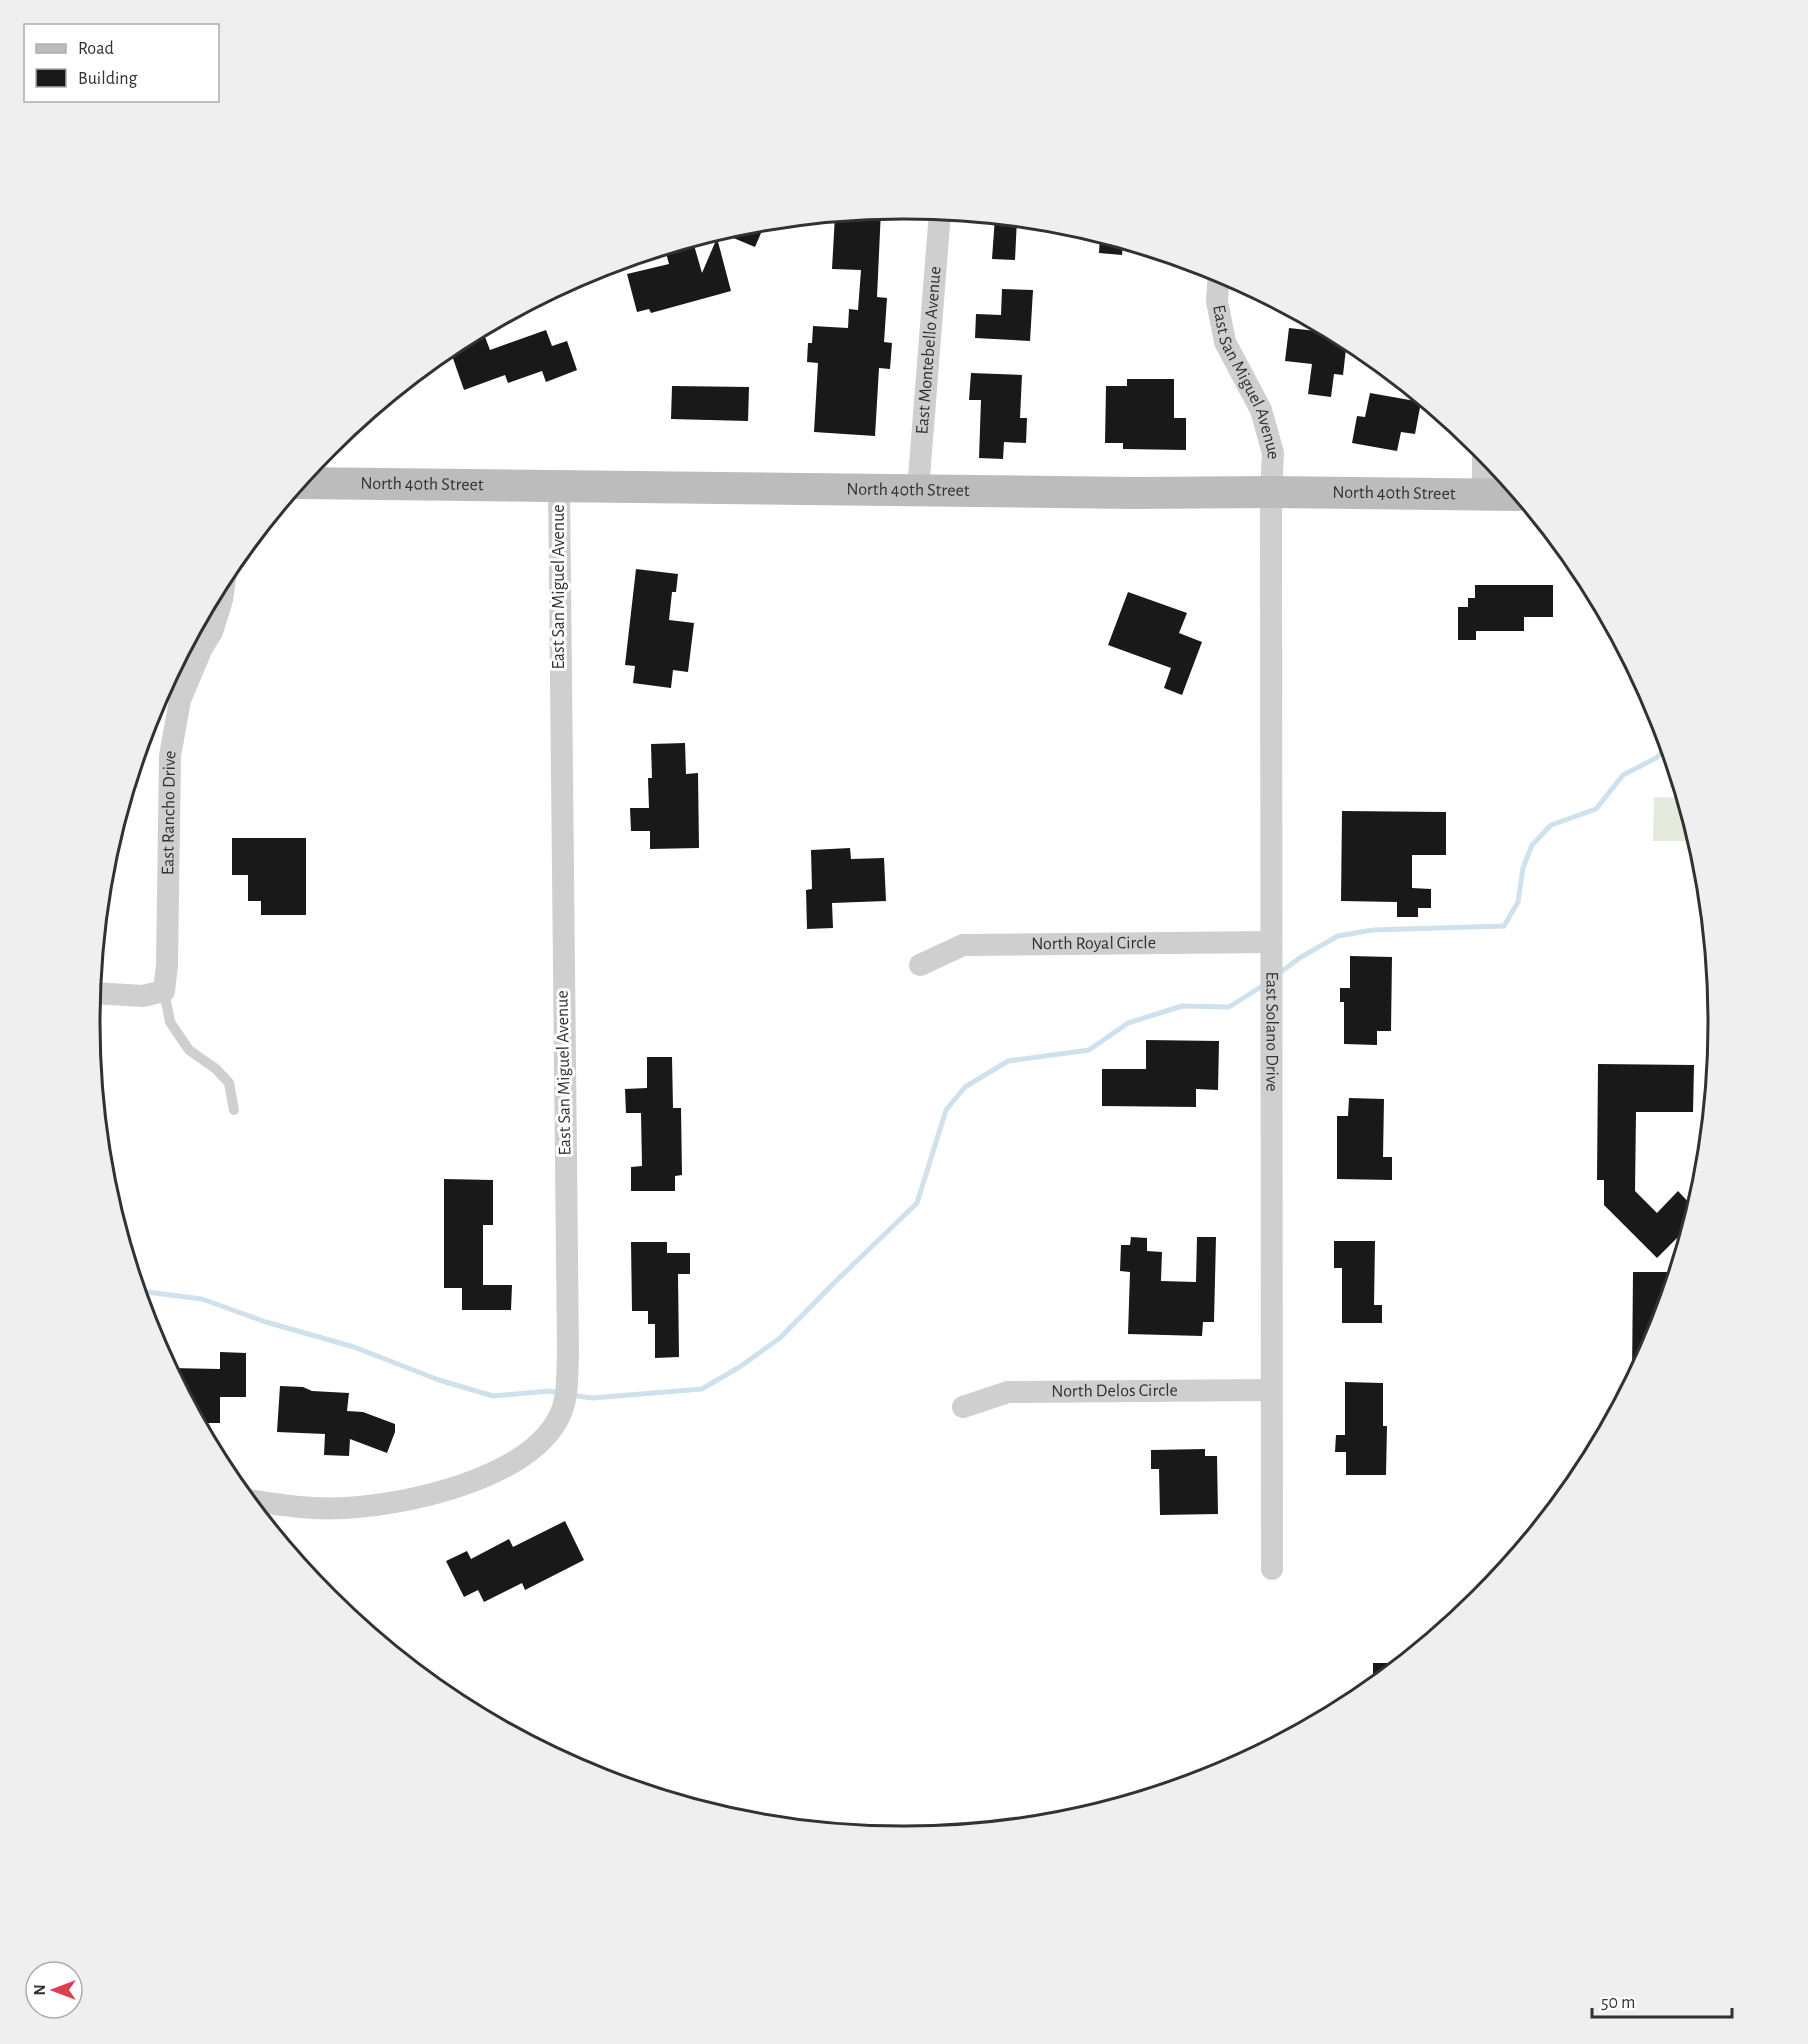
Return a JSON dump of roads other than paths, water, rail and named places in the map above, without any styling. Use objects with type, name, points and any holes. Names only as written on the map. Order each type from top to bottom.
[{"type":"street","name":"East Montebello Avenue","points":[[918,490],[939,220]]},
{"type":"street","name":"East San Miguel Avenue","points":[[1218,283],[1217,301],[1225,342],[1261,411],[1273,453],[1271,492]]},
{"type":"street","points":[[1483,495],[1484,466]]},
{"type":"street","name":"North 40th Street","points":[[308,483],[1510,495]]},
{"type":"street","name":"East San Miguel Avenue","points":[[260,1501],[315,1508],[345,1508],[389,1504],[422,1497],[496,1471],[535,1448],[559,1418],[567,1385],[567,1352],[559,486]]},
{"type":"street","name":"East Solano Drive","points":[[1271,492],[1272,1569]]},
{"type":"street","name":"East Rancho Drive","points":[[164,992],[167,965],[170,756],[174,728],[180,700],[202,648],[212,632],[222,597]]},
{"type":"street","name":"North Royal Circle","points":[[920,965],[963,945],[1271,942]]},
{"type":"street","points":[[101,993],[143,996],[164,992]]},
{"type":"street","name":"North Delos Circle","points":[[963,1407],[1008,1392],[1271,1390]]},
{"type":"lane","points":[[164,992],[170,1022],[189,1050],[216,1069],[229,1083],[234,1110]]},
{"type":"waterway","points":[[1278,974],[1301,957],[1338,936],[1373,930],[1504,926],[1518,902],[1523,868],[1532,845],[1551,825],[1596,809],[1623,775],[1661,754]]},
{"type":"waterway","points":[[570,1395],[592,1398],[702,1389],[741,1366],[780,1338],[917,1203],[946,1110],[965,1087],[1008,1061],[1089,1050],[1128,1023],[1182,1006],[1229,1007],[1264,985]]},
{"type":"waterway","points":[[148,1292],[202,1299],[266,1322],[354,1347],[439,1380],[493,1396],[549,1391],[561,1393]]}]
